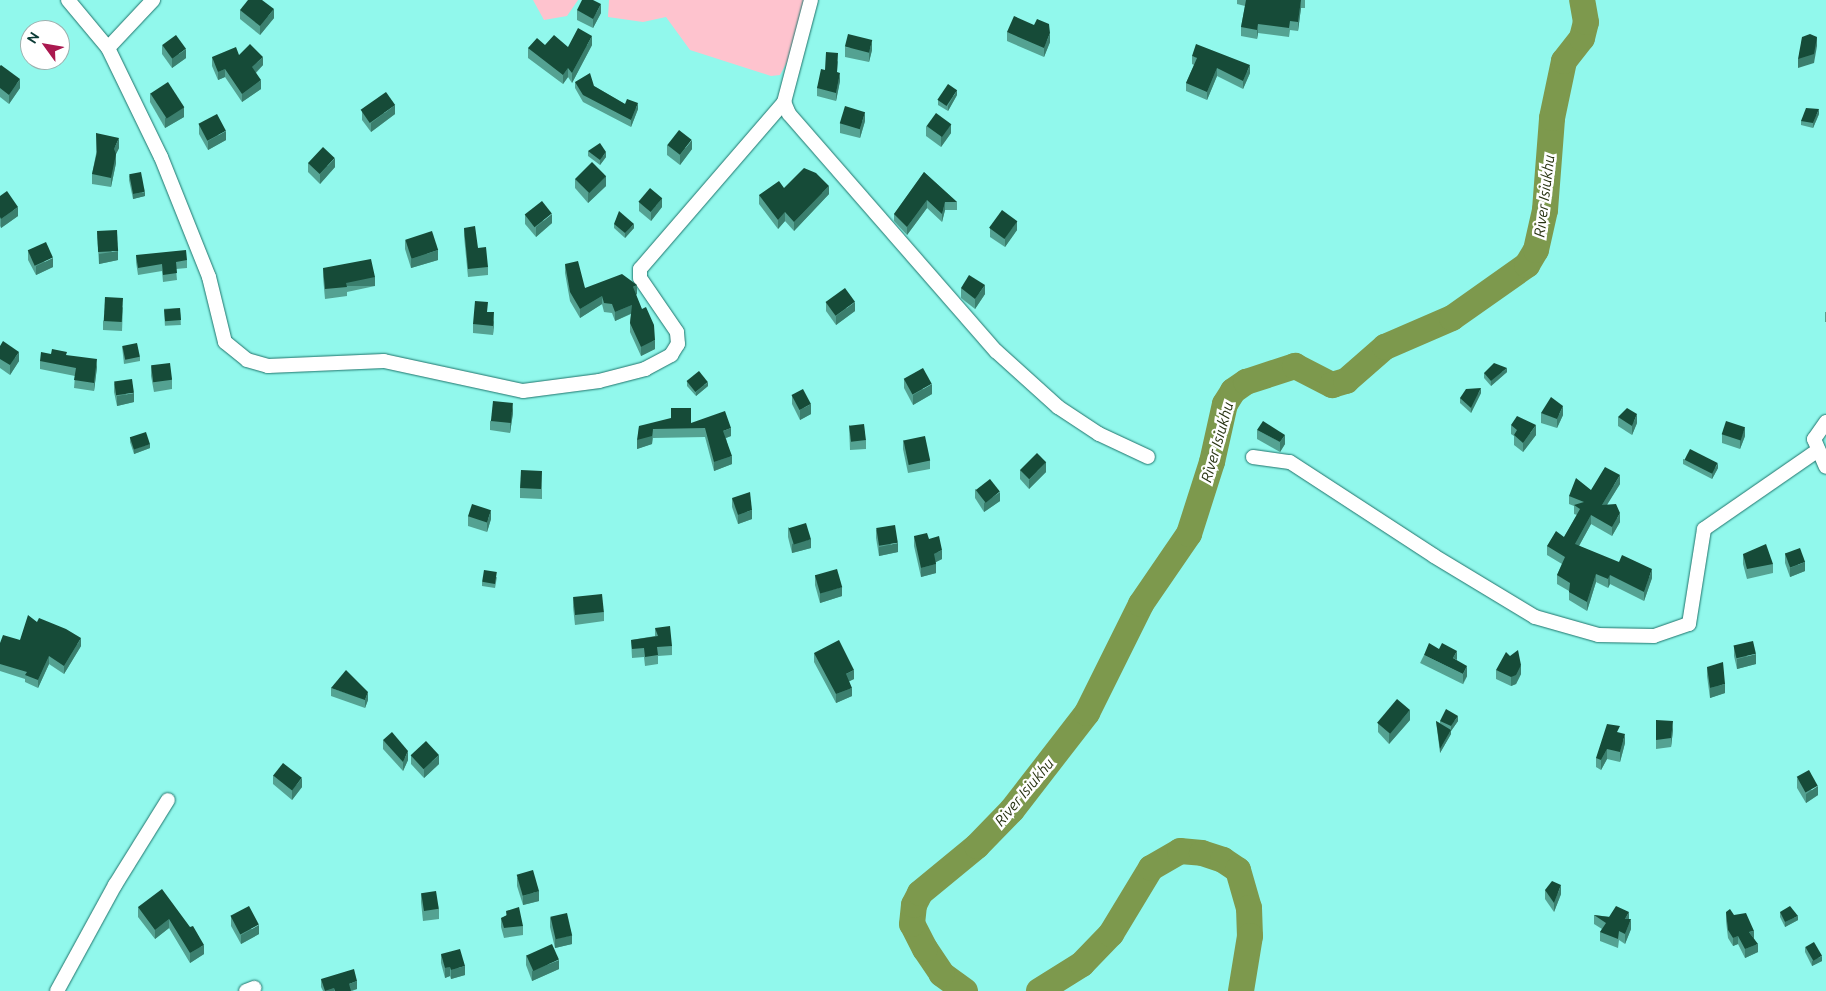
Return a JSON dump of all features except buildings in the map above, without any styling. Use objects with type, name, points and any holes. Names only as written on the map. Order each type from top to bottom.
[{"type":"street","points":[[68,0],[108,48],[160,157],[209,277],[225,342],[247,360],[268,366],[384,361],[523,391],[599,381],[645,369],[671,355],[678,344],[677,332],[640,278],[640,269],[784,102],[810,0]]},
{"type":"street","points":[[108,48],[153,0]]},
{"type":"street","points":[[784,102],[789,114],[996,351],[1058,406],[1099,434],[1148,457]]},
{"type":"street","points":[[1826,422],[1815,433],[1818,450],[1826,467]]},
{"type":"street","points":[[1252,457],[1290,462],[1434,556],[1535,617],[1598,635],[1654,636],[1689,624],[1704,529],[1818,450]]},
{"type":"street","points":[[57,991],[115,885],[168,800]]},
{"type":"shaded area","points":[[533,0],[578,0],[567,16],[544,20]]},
{"type":"shaded area","points":[[609,0],[806,0],[803,33],[780,75],[771,76],[690,50],[666,17],[643,22],[608,17]]},
{"type":"waterway","name":"River Isiukhu","points":[[965,991],[942,974],[925,949],[912,924],[914,905],[920,893],[977,846],[1012,810],[1087,713],[1141,604],[1189,534],[1212,462],[1225,404],[1233,391],[1246,382],[1295,366],[1332,385],[1346,381],[1385,347],[1452,318],[1527,265],[1536,250],[1545,210],[1552,118],[1564,61],[1582,38],[1586,22],[1582,0]]},
{"type":"waterway","name":"River Isiukhu","points":[[1039,991],[1082,964],[1111,934],[1151,868],[1180,851],[1202,853],[1223,860],[1238,870],[1249,908],[1250,936],[1241,991]]}]
